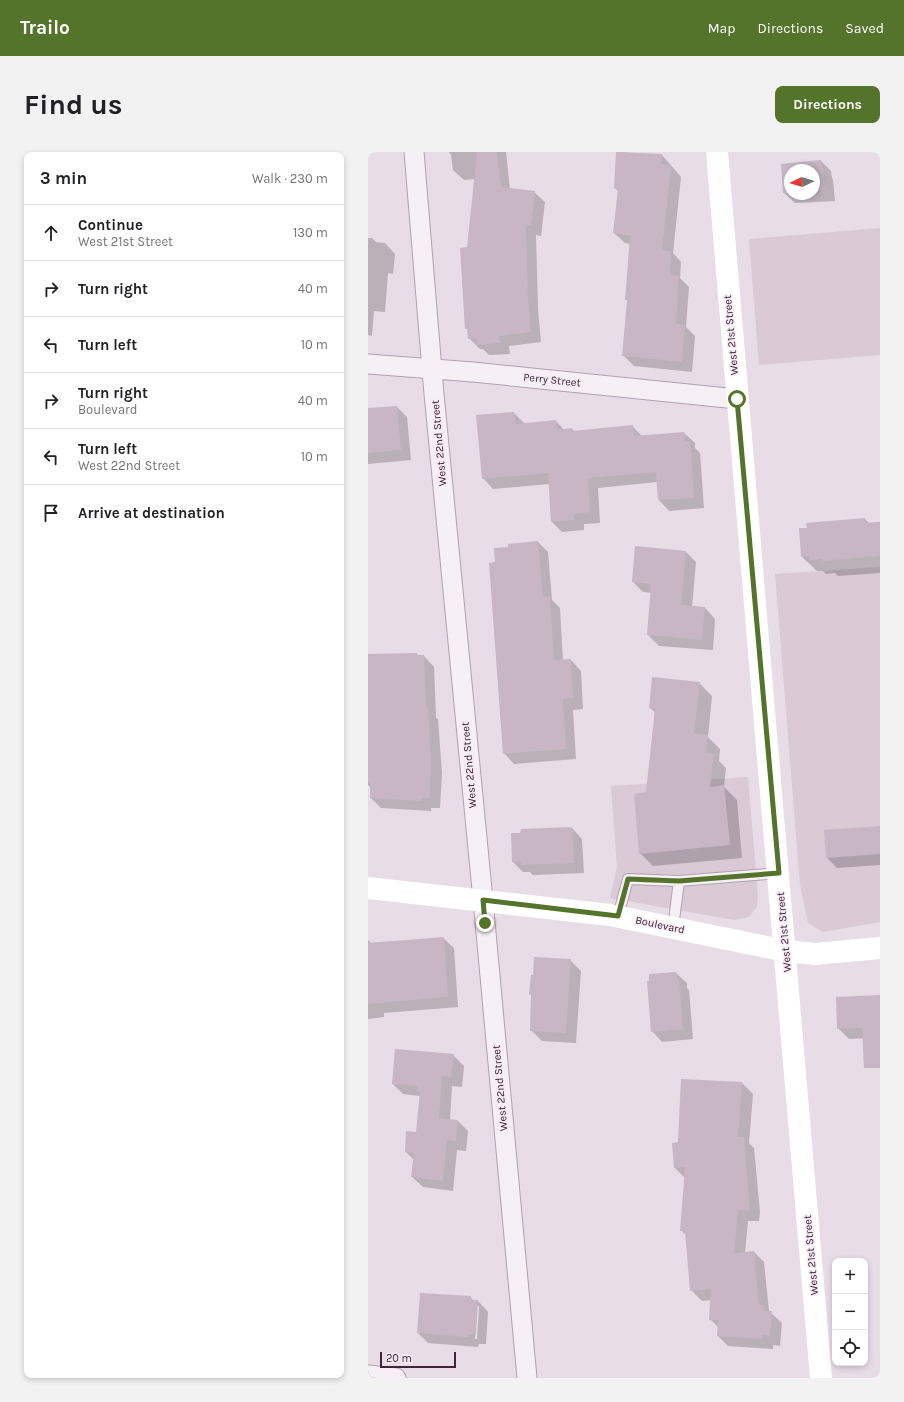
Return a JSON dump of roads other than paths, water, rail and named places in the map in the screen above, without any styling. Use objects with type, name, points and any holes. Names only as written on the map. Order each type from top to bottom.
[{"type":"street","name":"West 22nd Street","points":[[414,152],[432,369],[527,1378]]},
{"type":"street","name":"West 21st Street","points":[[717,152],[737,399],[786,951],[821,1378]]},
{"type":"street","name":"Perry Street","points":[[368,364],[472,372],[737,399]]},
{"type":"street","name":"Boulevard","points":[[368,888],[618,916],[786,951],[815,954],[880,948]]},
{"type":"street","points":[[368,1375],[396,1378]]},
{"type":"lane","points":[[618,916],[628,879],[679,881],[779,873]]},
{"type":"lane","points":[[673,928],[679,881]]}]
